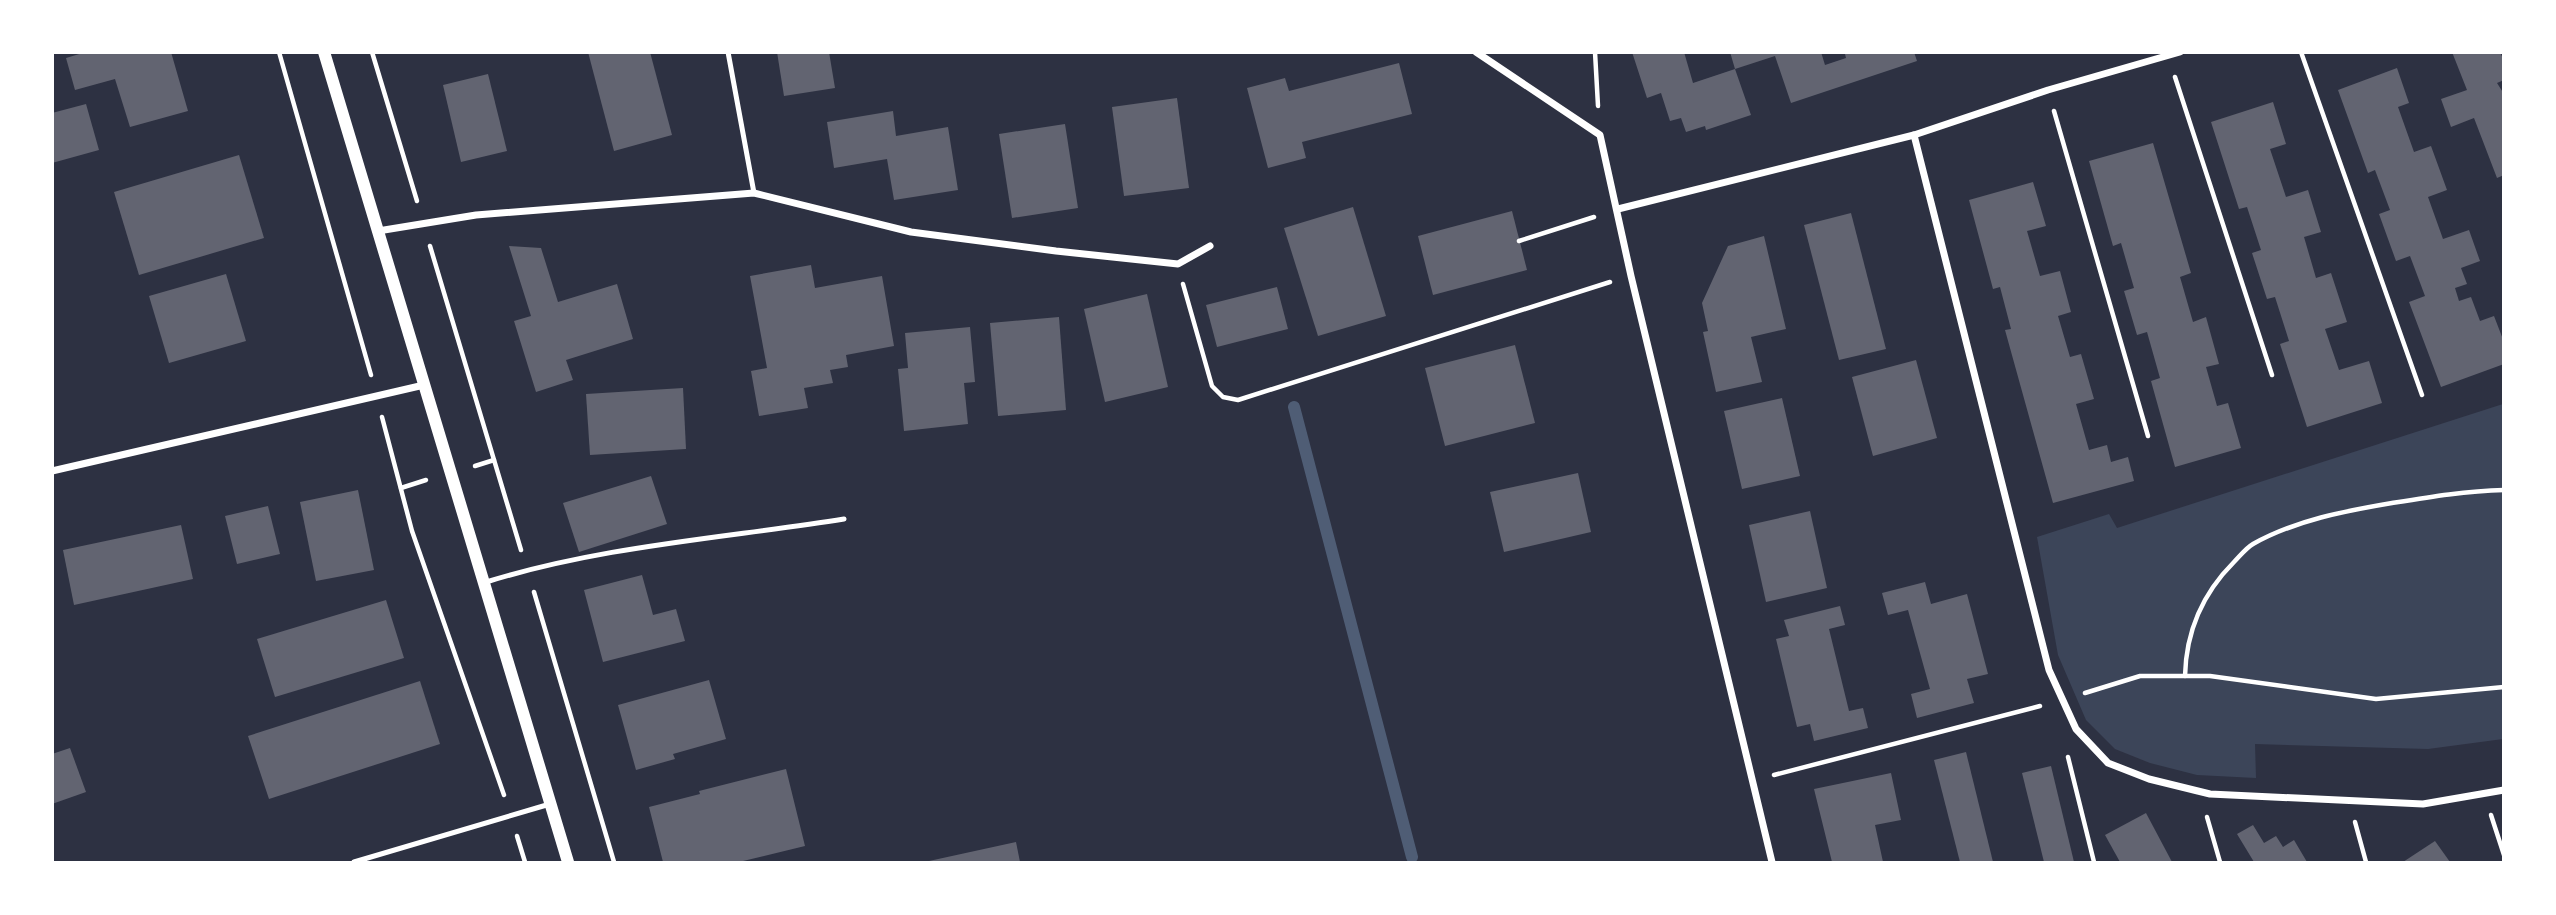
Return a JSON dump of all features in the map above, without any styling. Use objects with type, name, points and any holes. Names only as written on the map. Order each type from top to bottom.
[{"type":"street","points":[[324,52],[568,863]]},
{"type":"street","points":[[1476,52],[1600,135],[1631,276],[1772,863]]},
{"type":"street","points":[[1618,209],[1914,135],[2048,90],[2180,52]]},
{"type":"street","points":[[1914,135],[2049,670],[2076,729],[2108,763],[2149,779],[2200,792],[2423,804],[2504,790]]},
{"type":"street","points":[[378,231],[476,215],[754,193],[911,232],[1178,264],[1210,246]]},
{"type":"street","points":[[52,471],[424,385]]},
{"type":"lane","points":[[728,52],[754,193]]},
{"type":"lane","points":[[483,583],[527,569],[616,552],[845,519]]},
{"type":"lane","points":[[354,863],[550,804]]},
{"type":"path","points":[[279,52],[377,396],[412,531],[525,863]]},
{"type":"path","points":[[372,52],[614,863]]},
{"type":"path","points":[[1595,52],[1600,135]]},
{"type":"path","points":[[2301,52],[2422,395]]},
{"type":"path","points":[[2168,56],[2273,375]]},
{"type":"path","points":[[2048,90],[2148,436]]},
{"type":"path","points":[[1520,241],[1618,209]]},
{"type":"path","points":[[1178,264],[1212,386],[1223,397],[1238,400],[1590,286],[1631,276]]},
{"type":"path","points":[[2185,676],[2186,651],[2197,612],[2218,578],[2251,544],[2303,522],[2360,509],[2466,491],[2504,490]]},
{"type":"path","points":[[1753,780],[2062,700],[2140,676],[2210,676],[2376,699],[2504,687]]},
{"type":"path","points":[[2076,729],[2068,754],[2094,863]]},
{"type":"path","points":[[2200,792],[2220,863]]},
{"type":"path","points":[[2485,794],[2504,855]]},
{"type":"path","points":[[2349,801],[2366,863]]},
{"type":"shaded area","points":[[2503,404],[2503,739],[2428,749],[2255,744],[2256,778],[2197,775],[2150,763],[2115,749],[2086,720],[2058,655],[2037,537],[2109,514],[2117,528]]},
{"type":"building","points":[[86,52],[171,52],[188,111],[130,127],[115,79],[75,90],[66,58]]},
{"type":"building","points":[[588,52],[650,52],[672,135],[614,151]]},
{"type":"building","points":[[777,52],[829,52],[835,88],[784,96]]},
{"type":"building","points":[[1632,52],[1684,52],[1693,83],[1735,69],[1751,115],[1706,130],[1705,126],[1686,132],[1681,118],[1670,121],[1661,93],[1647,98]]},
{"type":"building","points":[[1730,52],[1821,52],[1825,65],[1846,58],[1845,54],[1849,52],[1914,52],[1917,61],[1791,103],[1775,56],[1735,69]]},
{"type":"building","points":[[2452,52],[2500,52],[2504,61],[2504,80],[2497,83],[2504,94],[2504,175],[2497,178],[2474,118],[2451,127],[2441,99],[2467,90]]},
{"type":"building","points":[[1399,63],[1412,114],[1302,142],[1306,158],[1268,168],[1247,88],[1285,78],[1289,91]]},
{"type":"building","points":[[2397,68],[2409,103],[2398,107],[2414,152],[2431,146],[2447,190],[2428,197],[2443,239],[2469,230],[2480,261],[2461,268],[2467,284],[2455,288],[2459,301],[2471,297],[2480,321],[2494,316],[2504,342],[2504,364],[2441,387],[2409,302],[2425,296],[2410,256],[2396,261],[2379,214],[2390,210],[2375,170],[2368,173],[2338,90]]},
{"type":"building","points":[[488,74],[507,151],[461,162],[443,85]]},
{"type":"building","points":[[1177,98],[1189,188],[1124,196],[1112,107]]},
{"type":"building","points":[[2273,102],[2286,144],[2270,149],[2286,197],[2308,190],[2321,232],[2304,237],[2316,278],[2331,273],[2347,322],[2325,329],[2339,370],[2369,361],[2382,403],[2307,427],[2280,344],[2289,341],[2275,297],[2267,299],[2252,253],[2261,250],[2247,207],[2239,209],[2211,122]]},
{"type":"building","points":[[86,104],[99,150],[52,163],[52,113]]},
{"type":"building","points":[[893,111],[896,136],[948,127],[958,190],[894,200],[887,159],[834,168],[827,122]]},
{"type":"building","points":[[1065,124],[1078,208],[1012,218],[999,134]]},
{"type":"building","points":[[2153,143],[2191,273],[2180,277],[2193,322],[2206,317],[2219,364],[2206,367],[2217,406],[2228,403],[2241,448],[2175,467],[2151,381],[2160,378],[2147,332],[2137,335],[2124,291],[2134,288],[2121,243],[2113,246],[2089,161]]},
{"type":"building","points":[[239,155],[264,238],[139,275],[114,192]]},
{"type":"building","points":[[2033,182],[2046,226],[2027,231],[2040,276],[2060,271],[2071,312],[2058,316],[2070,357],[2081,354],[2094,399],[2076,404],[2089,450],[2107,445],[2111,462],[2128,457],[2134,481],[2053,503],[2005,330],[2011,329],[2000,287],[1993,289],[1969,200]]},
{"type":"building","points":[[1353,207],[1386,316],[1318,336],[1284,228]]},
{"type":"building","points":[[1512,211],[1527,270],[1433,295],[1418,236]]},
{"type":"building","points":[[1851,213],[1886,349],[1839,360],[1804,225]]},
{"type":"building","points":[[1764,236],[1786,329],[1751,337],[1762,382],[1716,392],[1703,332],[1708,331],[1702,303],[1728,246]]},
{"type":"building","points":[[509,246],[541,248],[558,302],[617,284],[633,339],[566,360],[573,380],[536,392],[514,321],[531,316]]},
{"type":"building","points":[[811,265],[815,288],[882,276],[894,346],[846,355],[848,367],[830,370],[833,383],[804,388],[808,408],[759,416],[751,371],[767,368],[750,276]]},
{"type":"building","points":[[226,274],[246,341],[169,363],[149,296]]},
{"type":"building","points":[[1277,287],[1288,329],[1217,347],[1206,305]]},
{"type":"building","points":[[1147,294],[1168,387],[1105,402],[1084,309]]},
{"type":"building","points":[[1059,317],[1066,410],[998,416],[990,323]]},
{"type":"building","points":[[970,327],[975,382],[964,383],[968,424],[904,431],[898,369],[908,368],[905,333]]},
{"type":"building","points":[[1515,345],[1535,423],[1445,446],[1425,368]]},
{"type":"building","points":[[1916,360],[1937,438],[1873,456],[1852,377]]},
{"type":"building","points":[[683,388],[686,449],[590,455],[586,394]]},
{"type":"building","points":[[1782,398],[1800,476],[1742,489],[1724,411]]},
{"type":"building","points":[[1578,473],[1591,532],[1504,552],[1490,492]]},
{"type":"building","points":[[651,476],[667,524],[579,552],[563,503]]},
{"type":"building","points":[[358,490],[374,570],[316,581],[300,502]]},
{"type":"building","points":[[268,506],[280,554],[237,564],[225,516]]},
{"type":"building","points":[[1810,511],[1827,588],[1766,602],[1749,525]]},
{"type":"building","points":[[181,525],[193,579],[74,605],[63,550]]},
{"type":"building","points":[[642,575],[653,615],[676,609],[685,641],[603,662],[584,590]]},
{"type":"building","points":[[1925,582],[1931,604],[1967,594],[1988,674],[1967,679],[1974,703],[1917,718],[1911,694],[1930,689],[1908,610],[1888,615],[1882,593]]},
{"type":"building","points":[[386,600],[404,658],[275,697],[257,639]]},
{"type":"building","points":[[1840,606],[1845,625],[1829,629],[1849,711],[1863,708],[1868,728],[1814,741],[1810,724],[1797,727],[1776,639],[1789,636],[1784,620]]},
{"type":"building","points":[[709,680],[726,739],[673,754],[675,759],[636,770],[618,705]]},
{"type":"building","points":[[420,681],[440,744],[269,799],[248,736]]},
{"type":"building","points":[[70,748],[86,792],[52,804],[52,754]]},
{"type":"building","points":[[1966,752],[1993,862],[1960,862],[1934,760]]},
{"type":"building","points":[[2051,766],[2074,862],[2044,862],[2022,773]]},
{"type":"building","points":[[786,769],[805,846],[739,862],[663,862],[649,807]]},
{"type":"building","points":[[1891,773],[1901,820],[1875,825],[1883,862],[1832,862],[1814,789]]},
{"type":"building","points":[[2146,813],[2172,862],[2120,862],[2105,835]]},
{"type":"building","points":[[2253,825],[2264,843],[2276,836],[2283,847],[2294,840],[2307,862],[2254,862],[2237,834]]},
{"type":"building","points":[[2435,841],[2450,862],[2403,862]]},
{"type":"building","points":[[1016,842],[1020,862],[929,862],[929,861]]},
{"type":"waterway","points":[[1294,407],[1412,857]]}]
